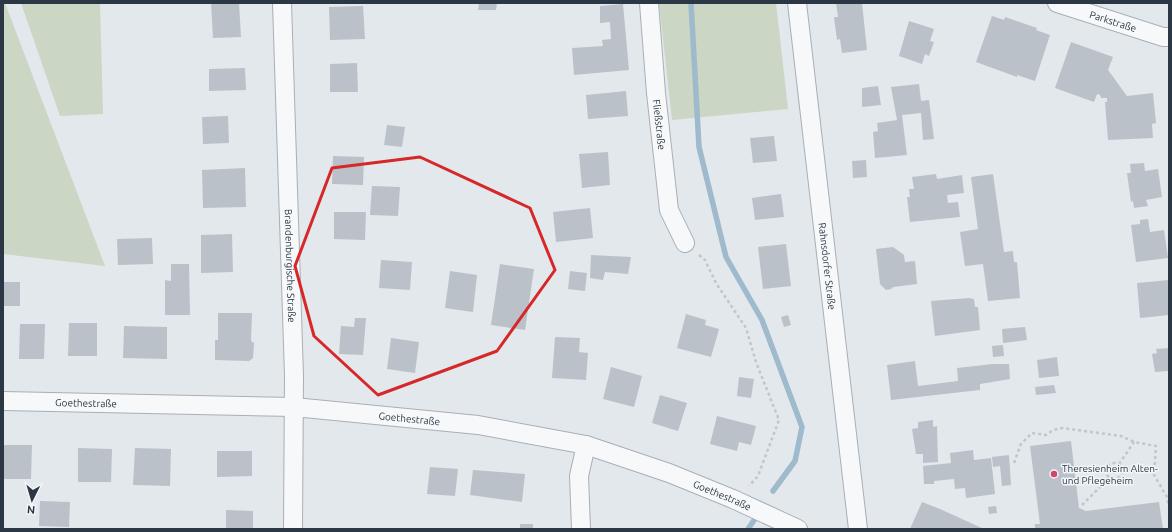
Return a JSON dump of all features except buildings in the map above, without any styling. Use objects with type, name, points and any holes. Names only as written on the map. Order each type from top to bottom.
[{"type":"street","name":"Brandenburgische Straße","points":[[282,3],[290,223],[294,408],[293,529]]},
{"type":"street","name":"Fließstraße","points":[[649,3],[656,93],[669,210],[685,243]]},
{"type":"street","name":"Rahnsdorfer Straße","points":[[797,3],[858,529]]},
{"type":"street","name":"Parkstraße","points":[[1057,3],[1162,37],[1169,37]]},
{"type":"street","name":"Goethestraße","points":[[3,401],[294,408],[478,426],[586,445],[669,473],[733,499],[791,526]]},
{"type":"street","points":[[581,529],[580,476],[586,445]]},
{"type":"path","points":[[685,243],[706,260],[716,283],[746,328],[756,362],[779,420],[758,476],[733,499]]},
{"type":"path","points":[[1014,463],[1021,444],[1032,433],[1046,435],[1053,430],[1062,428],[1121,436],[1134,442],[1156,446],[1154,475],[1167,497],[1169,507]]},
{"type":"path","points":[[1119,464],[1134,442]]},
{"type":"path","points":[[1109,478],[1106,473],[1107,466],[1112,463],[1119,464]]},
{"type":"path","points":[[1082,505],[1109,478],[1113,479],[1120,477],[1122,470],[1119,464]]},
{"type":"highlighted area","points":[[420,157],[530,208],[555,270],[497,351],[378,395],[314,336],[295,266],[332,168]]},
{"type":"green space","points":[[3,3],[5,3],[105,266],[3,254]]},
{"type":"green space","points":[[21,3],[100,3],[103,114],[60,116]]},
{"type":"green space","points":[[659,3],[776,3],[788,109],[672,120]]},
{"type":"waterway","points":[[691,3],[699,147],[726,257],[762,320],[802,427],[795,461],[773,491]]},
{"type":"waterway","points":[[748,529],[759,513]]},
{"type":"place","name":"Theresienheim Alten- und Pflegeheim","points":[[1054,474]]}]
